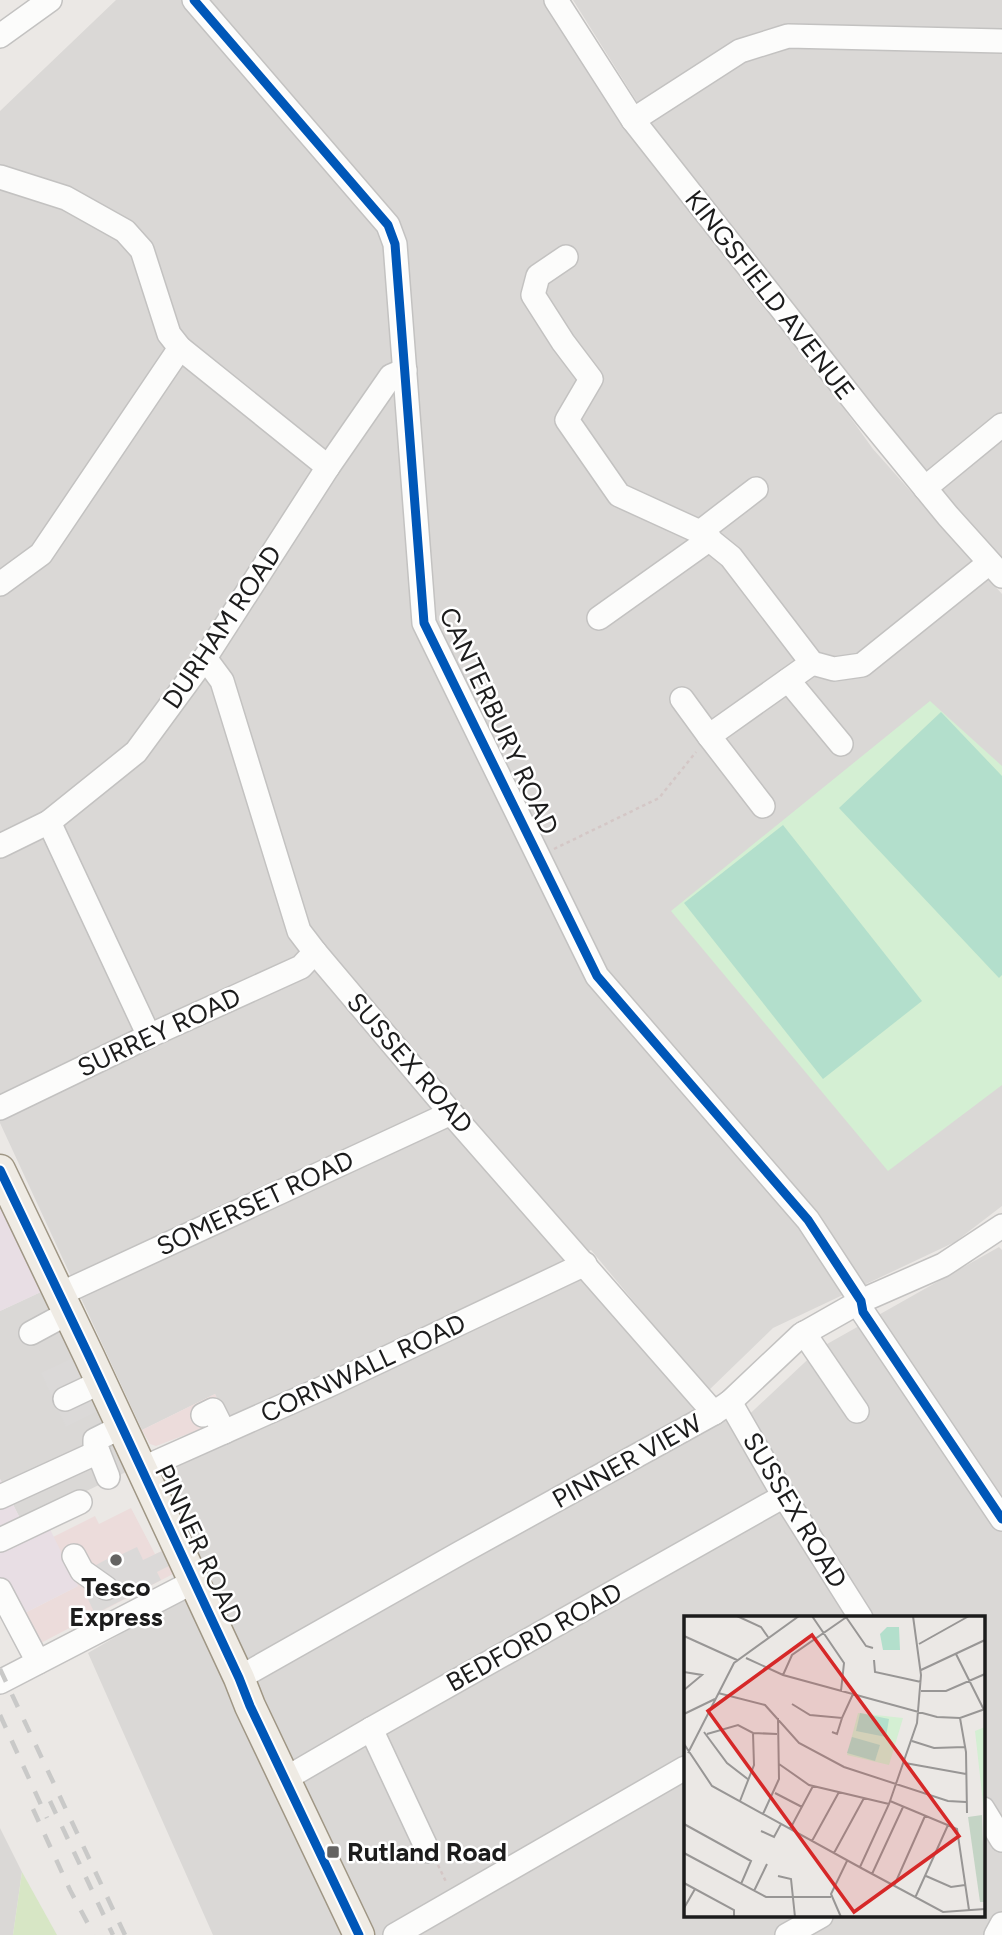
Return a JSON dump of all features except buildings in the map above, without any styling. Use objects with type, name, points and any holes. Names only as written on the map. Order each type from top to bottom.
[{"type":"main road","name":"PINNER ROAD","points":[[0,1170],[359,1935]]},
{"type":"street","points":[[3,29],[50,0]]},
{"type":"street","name":"CANTERBURY ROAD","points":[[194,0],[388,225],[395,244],[424,623],[597,976],[808,1220],[861,1301],[863,1312],[1002,1519]]},
{"type":"street","name":"KINGSFIELD AVENUE","points":[[556,0],[633,120],[925,488],[996,570]]},
{"type":"street","points":[[633,120],[740,51],[788,36],[1002,41]]},
{"type":"street","points":[[0,177],[66,198],[125,230],[142,250],[169,334],[180,348],[328,467]]},
{"type":"street","points":[[566,257],[538,276],[533,295],[591,379],[567,420],[619,495],[705,535],[731,557],[812,663],[834,669],[862,665],[996,570]]},
{"type":"street","points":[[0,584],[41,554],[180,348]]},
{"type":"street","name":"DURHAM ROAD","points":[[0,846],[49,822],[136,752],[205,658],[328,467],[391,376],[405,370]]},
{"type":"street","points":[[925,488],[1002,425]]},
{"type":"street","points":[[599,618],[705,535],[756,489]]},
{"type":"street","name":"SUSSEX ROAD","points":[[205,658],[222,681],[299,932],[451,1113],[585,1264],[722,1407],[784,1496],[860,1616]]},
{"type":"street","points":[[709,736],[812,663]]},
{"type":"street","points":[[788,680],[841,744]]},
{"type":"street","points":[[682,699],[763,806]]},
{"type":"street","points":[[49,822],[149,1036]]},
{"type":"street","name":"SURREY ROAD","points":[[0,1108],[301,967],[315,952]]},
{"type":"street","name":"SOMERSET ROAD","points":[[31,1333],[63,1304],[451,1113]]},
{"type":"street","name":"PINNER VIEW","points":[[239,1678],[722,1407],[804,1333],[861,1301],[943,1265],[1002,1227]]},
{"type":"street","name":"CORNWALL ROAD","points":[[141,1469],[585,1264]]},
{"type":"street","points":[[804,1333],[857,1411]]},
{"type":"street","points":[[65,1399],[100,1382]]},
{"type":"street","points":[[203,1415],[213,1410],[224,1432]]},
{"type":"street","points":[[108,1477],[95,1444],[98,1438],[121,1427]]},
{"type":"street","points":[[0,1497],[98,1452]]},
{"type":"street","name":"BEDFORD ROAD","points":[[285,1779],[784,1496]]},
{"type":"street","points":[[0,1540],[80,1502]]},
{"type":"street","points":[[74,1556],[82,1571],[114,1604]]},
{"type":"street","points":[[0,1682],[37,1662],[114,1604],[193,1582]]},
{"type":"street","points":[[0,1590],[37,1662]]},
{"type":"street","points":[[370,1729],[428,1851]]},
{"type":"street","points":[[395,1935],[684,1769]]},
{"type":"street","points":[[985,1817],[1002,1840]]},
{"type":"street","points":[[787,1935],[817,1918]]},
{"type":"street","points":[[996,1935],[1002,1924]]},
{"type":"path","points":[[539,856],[659,798],[709,736]]},
{"type":"path","points":[[428,1851],[434,1857],[456,1900]]},
{"type":"shaded area","points":[[116,0],[550,0],[873,449],[1002,594],[1002,1206],[955,1242],[773,1328],[708,1391],[591,1250],[227,1419],[215,1394],[142,1430],[0,1123],[0,111]]},
{"type":"shaded area","points":[[573,0],[1002,0],[1002,558],[920,468],[659,137]]},
{"type":"shaded area","points":[[0,1200],[43,1291],[0,1311]]},
{"type":"shaded area","points":[[999,1247],[1002,1250],[1002,1935],[213,1935],[88,1653],[201,1587],[161,1474],[584,1274],[698,1411],[739,1424],[820,1348]]},
{"type":"shaded area","points":[[43,1291],[126,1472],[22,1522],[0,1479],[0,1311]]},
{"type":"shaded area","points":[[73,1358],[98,1411],[66,1427],[41,1373]]},
{"type":"shaded area","points":[[215,1394],[227,1419],[156,1446],[150,1444],[142,1430]]},
{"type":"shaded area","points":[[0,1479],[22,1522],[42,1513],[78,1586],[11,1620],[0,1597]]},
{"type":"shaded area","name":"Tesco Express","points":[[131,1508],[155,1554],[162,1551],[173,1574],[37,1645],[21,1615],[78,1586],[53,1537],[95,1516],[99,1524]]},
{"type":"shaded area","points":[[137,1547],[143,1560],[162,1551],[169,1566],[157,1572],[161,1580],[95,1614],[86,1595],[106,1585],[96,1565]]},
{"type":"shaded area","points":[[0,1828],[22,1872],[13,1935],[0,1935]]},
{"type":"green space","points":[[930,701],[1002,766],[1002,1085],[888,1171],[671,911]]},
{"type":"green space","points":[[941,712],[1002,776],[1002,975],[999,978],[839,808]]},
{"type":"green space","points":[[783,825],[922,1001],[823,1079],[684,903]]},
{"type":"green space","points":[[22,1872],[57,1935],[13,1935]]},
{"type":"railway","points":[[0,1669],[125,1935]]},
{"type":"railway","points":[[0,1715],[47,1818]]},
{"type":"railway","points":[[50,1801],[113,1935]]},
{"type":"railway","points":[[33,1809],[94,1935]]},
{"type":"cycle path","points":[[194,0],[388,225],[395,244],[424,623],[597,976],[808,1220],[861,1301],[863,1312],[1002,1519]]},
{"type":"cycle path","points":[[0,1170],[359,1935]]},
{"type":"place","name":"Tesco Express","points":[[116,1560]]},
{"type":"place","name":"Rutland Road","points":[[333,1852]]}]
